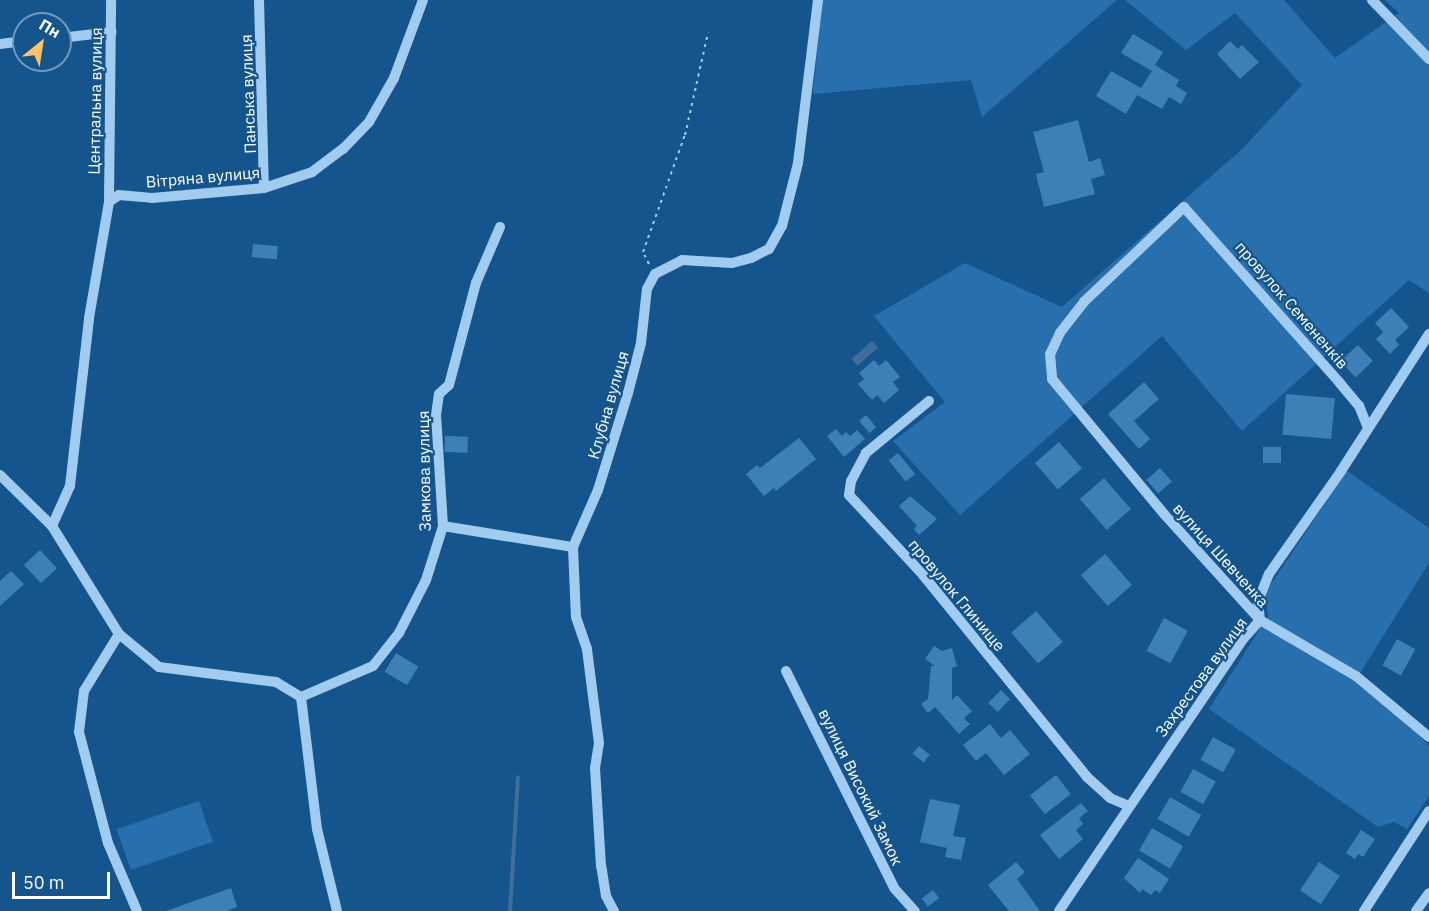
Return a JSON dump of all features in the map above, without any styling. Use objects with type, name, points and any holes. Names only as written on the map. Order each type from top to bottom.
[{"type":"street","name":"Центральна вулиця","points":[[109,202],[111,0]]},
{"type":"street","name":"Панська вулиця","points":[[259,0],[264,188]]},
{"type":"street","name":"Вітряна вулиця","points":[[109,202],[119,195],[152,198],[264,188],[312,172],[343,149],[369,122],[394,78],[423,0]]},
{"type":"street","points":[[655,274],[682,260],[732,263],[769,249],[782,225],[798,163],[818,0]]},
{"type":"street","points":[[1372,0],[1429,59]]},
{"type":"street","points":[[72,37],[112,32]]},
{"type":"street","points":[[52,526],[70,486],[89,318],[109,202]]},
{"type":"street","name":"вулиця Шевченка","points":[[1185,207],[1084,302],[1060,333],[1050,354],[1052,378],[1171,522],[1260,620],[1356,676],[1429,736]]},
{"type":"street","name":"провулок Семененків","points":[[1185,207],[1340,383],[1359,406],[1368,428]]},
{"type":"street","name":"Замкова вулиця","points":[[301,697],[373,666],[414,607],[443,526],[436,415],[439,394],[449,385],[476,283],[500,227]]},
{"type":"street","name":"Клубна вулиця","points":[[614,911],[601,866],[595,768],[599,743],[587,649],[576,616],[573,547],[598,490],[625,404],[641,343],[647,289],[655,274]]},
{"type":"street","name":"Захрестова вулиця","points":[[1059,911],[1129,806],[1260,620],[1258,601],[1269,574],[1429,334]]},
{"type":"street","name":"провулок Глинище","points":[[929,401],[866,453],[851,481],[849,495],[923,575],[1088,777],[1110,798],[1129,806]]},
{"type":"street","points":[[0,475],[52,526],[119,634],[159,667],[276,682],[301,697],[317,829],[337,911]]},
{"type":"street","points":[[443,526],[573,547]]},
{"type":"street","points":[[119,634],[84,691],[79,732],[108,843],[137,911]]},
{"type":"street","name":"вулиця Високий Замок","points":[[786,671],[894,888],[915,911]]},
{"type":"street","points":[[1364,911],[1429,810]]},
{"type":"street","points":[[1416,911],[1429,893]]},
{"type":"path","points":[[655,274],[643,252],[686,135],[708,33]]},
{"type":"shaded area","points":[[822,0],[1117,0],[982,117],[971,80],[813,94]]},
{"type":"shaded area","points":[[1125,0],[1284,0],[1335,58],[1399,13],[1385,0],[1429,0],[1429,293],[1409,280],[1242,431],[1162,336],[960,515],[893,441],[945,402],[874,316],[965,263],[1062,307],[1241,150],[1302,85],[1235,13],[1186,50]]},
{"type":"shaded area","points":[[872,341],[878,348],[858,366],[852,359]]},
{"type":"shaded area","points":[[1347,471],[1429,528],[1429,563],[1360,673],[1429,746],[1429,796],[1407,829],[1394,822],[1378,827],[1209,709],[1268,616],[1265,593]]},
{"type":"shaded area","points":[[199,801],[213,842],[131,870],[117,829]]},
{"type":"building","points":[[1133,34],[1163,52],[1155,65],[1179,80],[1176,86],[1187,93],[1181,104],[1169,97],[1162,109],[1137,95],[1126,114],[1096,96],[1111,71],[1141,88],[1152,71],[1121,53]]},
{"type":"building","points":[[1230,41],[1238,49],[1242,45],[1259,62],[1240,79],[1217,54]]},
{"type":"building","points":[[1078,120],[1089,162],[1100,158],[1105,175],[1091,179],[1095,194],[1044,207],[1036,174],[1044,172],[1033,132]]},
{"type":"building","points":[[253,244],[278,246],[277,259],[252,257]]},
{"type":"building","points":[[1391,308],[1409,327],[1395,340],[1399,345],[1390,354],[1376,339],[1383,332],[1375,323]]},
{"type":"building","points":[[1358,345],[1373,361],[1355,377],[1340,361]]},
{"type":"building","points":[[874,360],[879,366],[886,360],[900,377],[893,382],[899,390],[884,403],[877,395],[872,400],[858,384],[864,379],[859,373]]},
{"type":"building","points":[[1144,382],[1159,399],[1134,421],[1150,439],[1139,449],[1108,414]]},
{"type":"building","points":[[1286,394],[1335,398],[1331,439],[1282,435]]},
{"type":"building","points":[[866,415],[876,427],[869,433],[859,421]]},
{"type":"building","points":[[836,429],[842,436],[846,432],[850,436],[857,430],[865,439],[844,457],[827,436]]},
{"type":"building","points":[[445,436],[468,437],[467,453],[444,452]]},
{"type":"building","points":[[799,438],[816,459],[776,491],[774,488],[764,496],[746,474],[757,465],[760,468]]},
{"type":"building","points":[[1059,442],[1082,468],[1058,489],[1035,463]]},
{"type":"building","points":[[1263,447],[1281,447],[1281,463],[1263,463]]},
{"type":"building","points":[[898,453],[915,474],[906,482],[889,461]]},
{"type":"building","points":[[1160,468],[1172,482],[1158,493],[1146,480]]},
{"type":"building","points":[[1104,478],[1131,509],[1107,530],[1080,499]]},
{"type":"building","points":[[910,496],[937,519],[919,535],[914,529],[917,526],[899,506]]},
{"type":"building","points":[[40,550],[57,568],[41,583],[24,565]]},
{"type":"building","points":[[1105,554],[1132,585],[1108,606],[1081,575]]},
{"type":"building","points":[[11,571],[24,584],[0,606],[0,581]]},
{"type":"building","points":[[1036,611],[1063,642],[1038,664],[1011,633]]},
{"type":"building","points":[[1164,618],[1188,631],[1170,663],[1147,651]]},
{"type":"building","points":[[1397,639],[1415,649],[1401,675],[1382,665]]},
{"type":"building","points":[[934,646],[942,651],[952,648],[957,666],[952,668],[952,700],[957,695],[972,711],[964,718],[970,724],[959,734],[935,707],[928,713],[921,704],[928,699],[931,666],[935,666],[925,659]]},
{"type":"building","points":[[396,653],[418,666],[407,685],[385,672]]},
{"type":"building","points":[[1001,690],[1010,699],[997,712],[988,703]]},
{"type":"building","points":[[990,724],[1001,738],[1010,730],[1030,754],[1004,775],[986,753],[976,761],[963,745]]},
{"type":"building","points":[[1213,737],[1236,750],[1223,772],[1200,760]]},
{"type":"building","points":[[919,746],[930,755],[924,763],[913,754]]},
{"type":"building","points":[[1193,769],[1216,782],[1203,804],[1180,792]]},
{"type":"building","points":[[1056,775],[1071,794],[1045,814],[1030,795]]},
{"type":"building","points":[[1170,797],[1201,815],[1189,837],[1158,819]]},
{"type":"building","points":[[930,799],[960,805],[953,836],[966,838],[961,860],[945,857],[947,848],[920,842]]},
{"type":"building","points":[[1081,803],[1088,811],[1079,818],[1083,824],[1076,830],[1083,839],[1059,859],[1040,835]]},
{"type":"building","points":[[1152,828],[1183,846],[1170,869],[1139,851]]},
{"type":"building","points":[[1361,830],[1375,839],[1363,857],[1358,854],[1355,859],[1346,853]]},
{"type":"building","points":[[1138,858],[1169,879],[1160,893],[1155,890],[1151,895],[1142,889],[1140,893],[1124,878]]},
{"type":"building","points":[[1016,862],[1025,872],[1017,879],[1040,911],[1009,911],[988,885]]},
{"type":"building","points":[[1319,862],[1340,876],[1321,904],[1300,890]]},
{"type":"building","points":[[231,888],[237,907],[227,911],[166,911]]},
{"type":"building","points":[[933,890],[939,898],[928,906],[922,898]]},
{"type":"waterway","points":[[510,911],[518,777]]}]
